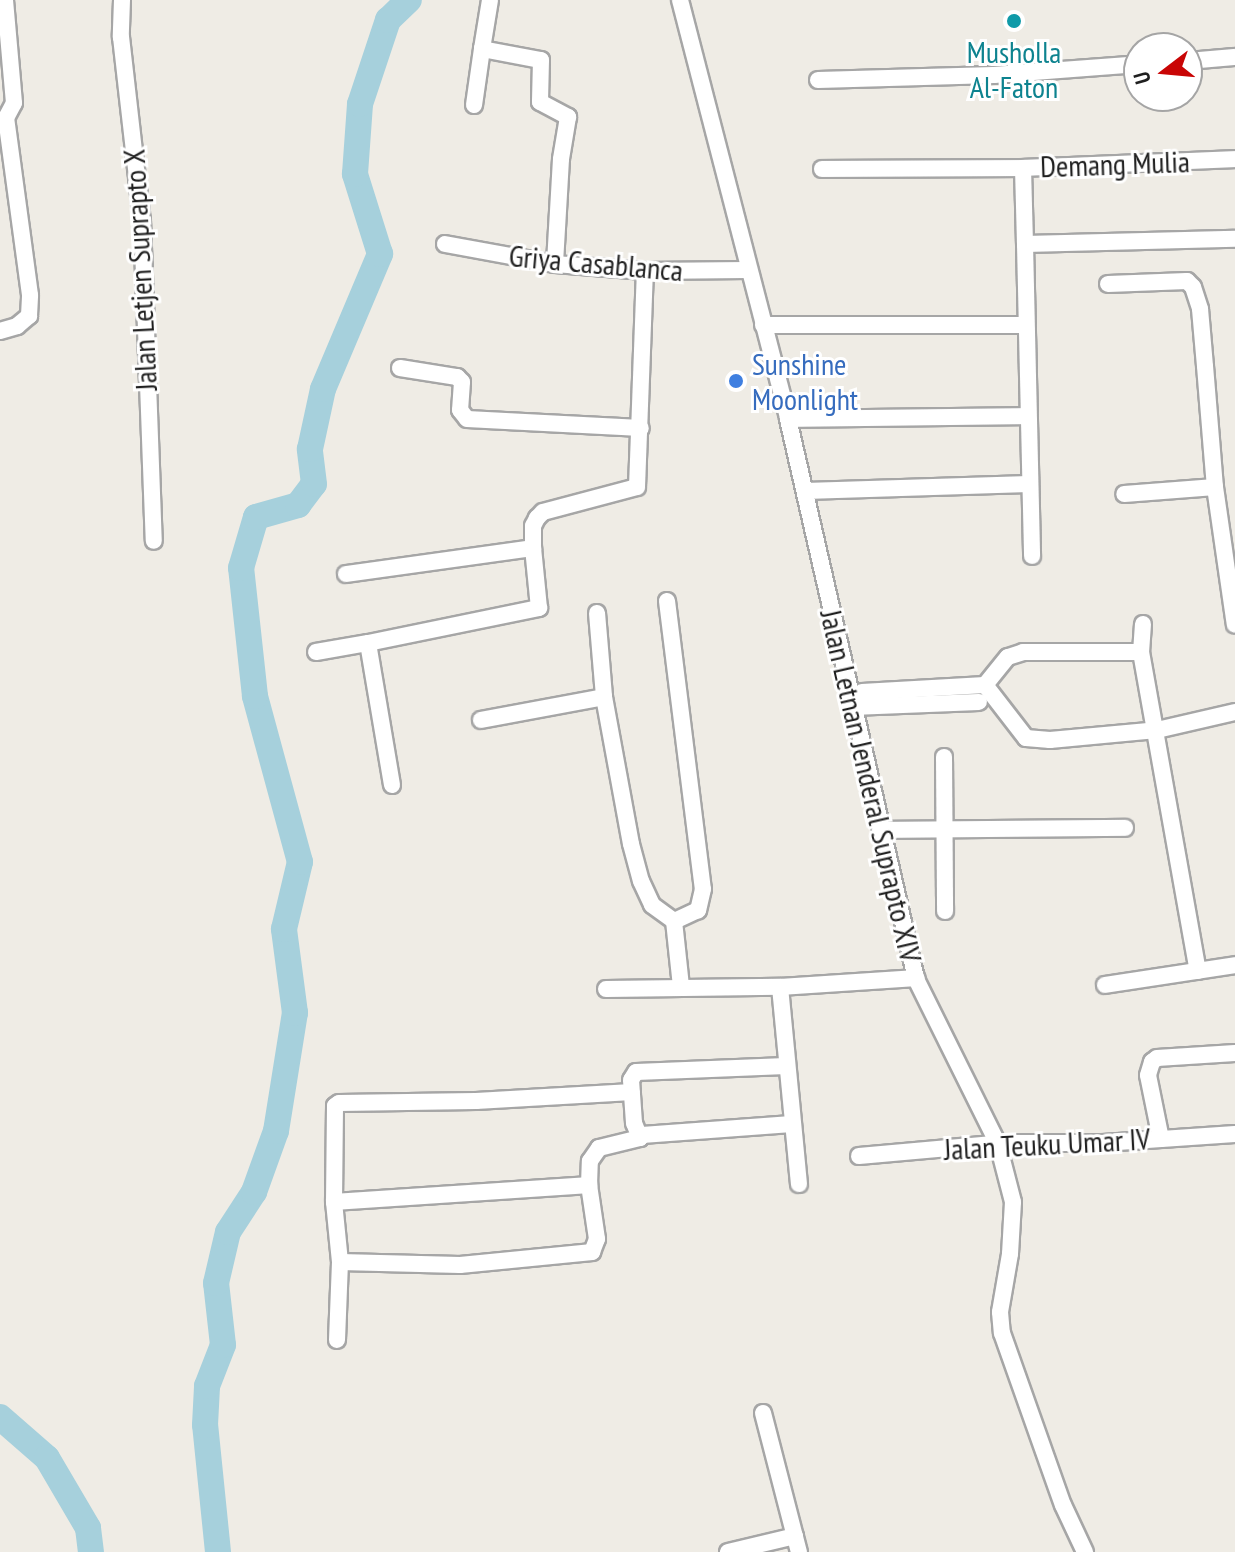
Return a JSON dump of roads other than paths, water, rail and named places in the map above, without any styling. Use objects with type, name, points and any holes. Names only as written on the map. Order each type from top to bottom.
[{"type":"street","points":[[0,331],[17,326],[29,316],[30,295],[3,118],[14,103],[5,40],[5,0]]},
{"type":"street","name":"Jalan Letjen Suprapto X","points":[[122,0],[121,37],[142,220],[154,541]]},
{"type":"street","points":[[474,105],[490,0]]},
{"type":"street","name":"Jalan Letnan Jenderal Suprapto XIV","points":[[680,0],[857,699],[880,830],[916,979],[998,1144],[1013,1202],[1010,1254],[1000,1312],[1002,1333],[1063,1505],[1085,1552]]},
{"type":"street","points":[[482,49],[538,57],[543,64],[540,102],[568,117],[561,159],[555,264]]},
{"type":"street","points":[[1203,60],[1235,57]]},
{"type":"street","points":[[818,80],[994,75],[1123,65]]},
{"type":"street","name":"Demang Mulia","points":[[1032,556],[1023,168],[1235,159]]},
{"type":"street","points":[[822,169],[1023,168]]},
{"type":"street","points":[[1025,244],[1235,239]]},
{"type":"street","name":"Griya Casablanca","points":[[445,244],[555,264],[645,271],[747,270]]},
{"type":"street","points":[[316,652],[539,608],[533,526],[543,512],[635,491],[641,428],[645,271]]},
{"type":"street","points":[[1108,284],[1183,278],[1193,287],[1200,309],[1216,507],[1235,625]]},
{"type":"street","points":[[763,325],[1025,325]]},
{"type":"street","points":[[400,368],[457,377],[462,382],[460,410],[467,419],[641,428]]},
{"type":"street","points":[[788,419],[1028,416]]},
{"type":"street","points":[[805,491],[1029,484]]},
{"type":"street","points":[[1124,494],[1215,487]]},
{"type":"street","points":[[1216,507],[1235,506]]},
{"type":"street","points":[[346,574],[533,548]]},
{"type":"street","points":[[667,601],[703,889],[698,910],[674,921]]},
{"type":"street","points":[[597,613],[604,697],[631,844],[641,881],[652,905],[674,921],[681,986]]},
{"type":"street","points":[[1143,624],[1141,652],[1198,971]]},
{"type":"street","points":[[368,643],[392,785]]},
{"type":"street","points":[[857,699],[985,685],[1008,657],[1023,652],[1141,652]]},
{"type":"street","points":[[985,685],[1026,738],[1050,740],[1157,730],[1235,712]]},
{"type":"street","points":[[481,720],[604,697]]},
{"type":"street","points":[[857,699],[979,702]]},
{"type":"street","points":[[944,757],[945,911]]},
{"type":"street","points":[[880,830],[1125,828]]},
{"type":"street","points":[[1105,985],[1235,965]]},
{"type":"street","points":[[606,989],[780,987],[916,979]]},
{"type":"street","points":[[780,987],[799,1184]]},
{"type":"street","points":[[1161,1139],[1148,1075],[1152,1062],[1157,1058],[1235,1053]]},
{"type":"street","points":[[640,1138],[634,1123],[631,1080],[636,1072],[786,1066]]},
{"type":"street","points":[[337,1340],[340,1262],[334,1202],[333,1115],[339,1103],[476,1101],[632,1092]]},
{"type":"street","points":[[340,1262],[460,1265],[592,1252],[597,1239],[589,1185],[590,1161],[599,1148],[642,1135],[792,1124]]},
{"type":"street","name":"Jalan Teuku Umar IV","points":[[859,1156],[998,1144],[1235,1134]]},
{"type":"street","points":[[334,1202],[589,1185]]},
{"type":"street","points":[[728,1552],[797,1544],[763,1413]]},
{"type":"waterway","points":[[218,1552],[205,1425],[207,1386],[223,1345],[216,1283],[228,1232],[254,1192],[276,1131],[295,1013],[284,929],[300,862],[255,696],[241,568],[256,517],[298,505],[314,484],[310,449],[323,389],[380,254],[355,174],[360,104],[388,20],[409,0]]},
{"type":"waterway","points":[[0,1417],[47,1458],[88,1528],[91,1552]]},
{"type":"place","name":"Musholla Al-Faton","points":[[1014,21]]},
{"type":"place","name":"Sunshine Moonlight","points":[[736,381]]}]
